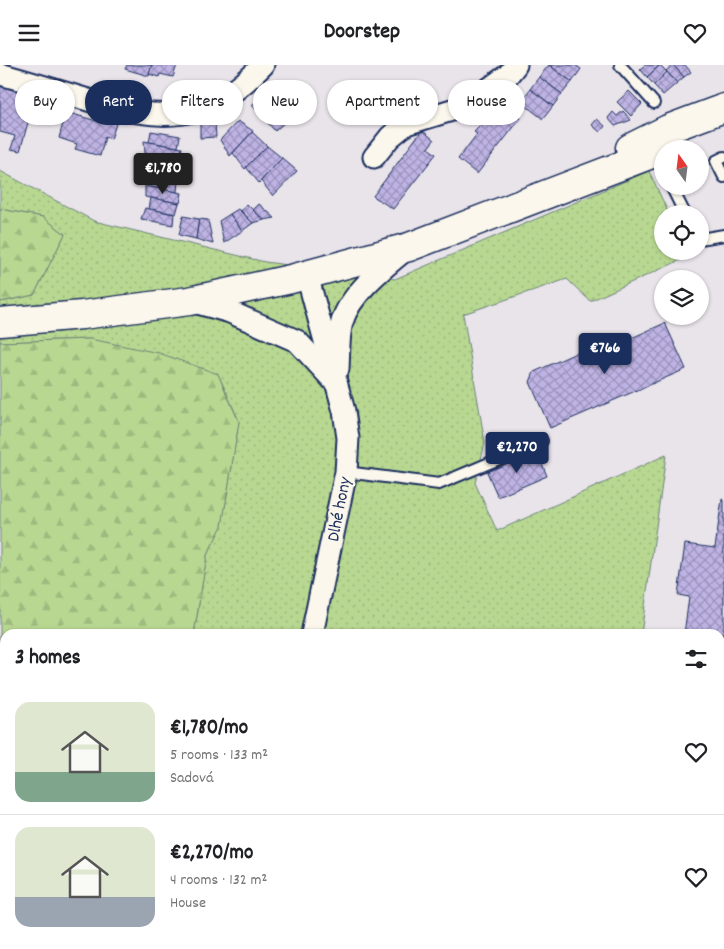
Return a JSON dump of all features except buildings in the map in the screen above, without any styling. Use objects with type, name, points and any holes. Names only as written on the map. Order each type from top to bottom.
[{"type":"main road","points":[[499,213],[668,129],[724,108]]},
{"type":"main road","points":[[684,140],[724,117]]},
{"type":"main road","points":[[0,322],[82,315],[189,301],[307,275],[408,247],[654,156]]},
{"type":"street","points":[[0,73],[133,113],[168,115],[188,113],[222,100],[238,89],[263,65]]},
{"type":"street","points":[[374,157],[390,137],[406,124],[465,106],[508,75],[516,65]]},
{"type":"street","points":[[337,384],[342,322],[357,295],[381,270],[408,247]]},
{"type":"street","name":"Dlhé hony","points":[[307,275],[344,411],[348,438],[346,473],[313,629]]},
{"type":"street","name":"Dlhé hony","points":[[189,301],[230,312],[297,341],[337,384]]},
{"type":"lane","points":[[620,65],[654,103]]},
{"type":"lane","points":[[724,157],[716,161],[724,177]]},
{"type":"lane","points":[[709,238],[724,235]]},
{"type":"lane","points":[[346,473],[439,484],[542,441]]},
{"type":"green space","points":[[0,171],[94,221],[265,262],[395,279],[649,171],[654,182],[654,195],[660,195],[665,205],[654,205],[654,260],[681,260],[659,270],[654,270],[654,272],[590,301],[567,279],[463,314],[485,443],[475,483],[497,531],[666,455],[642,629],[195,629],[207,555],[222,525],[239,421],[218,374],[90,339],[0,342],[0,302],[34,295],[65,234],[43,217],[0,209]]},
{"type":"green space","points":[[0,209],[43,217],[65,234],[34,295],[0,302]]},
{"type":"green space","points":[[90,339],[159,353],[218,374],[239,422],[222,526],[207,555],[195,629],[0,629],[0,342]]}]
